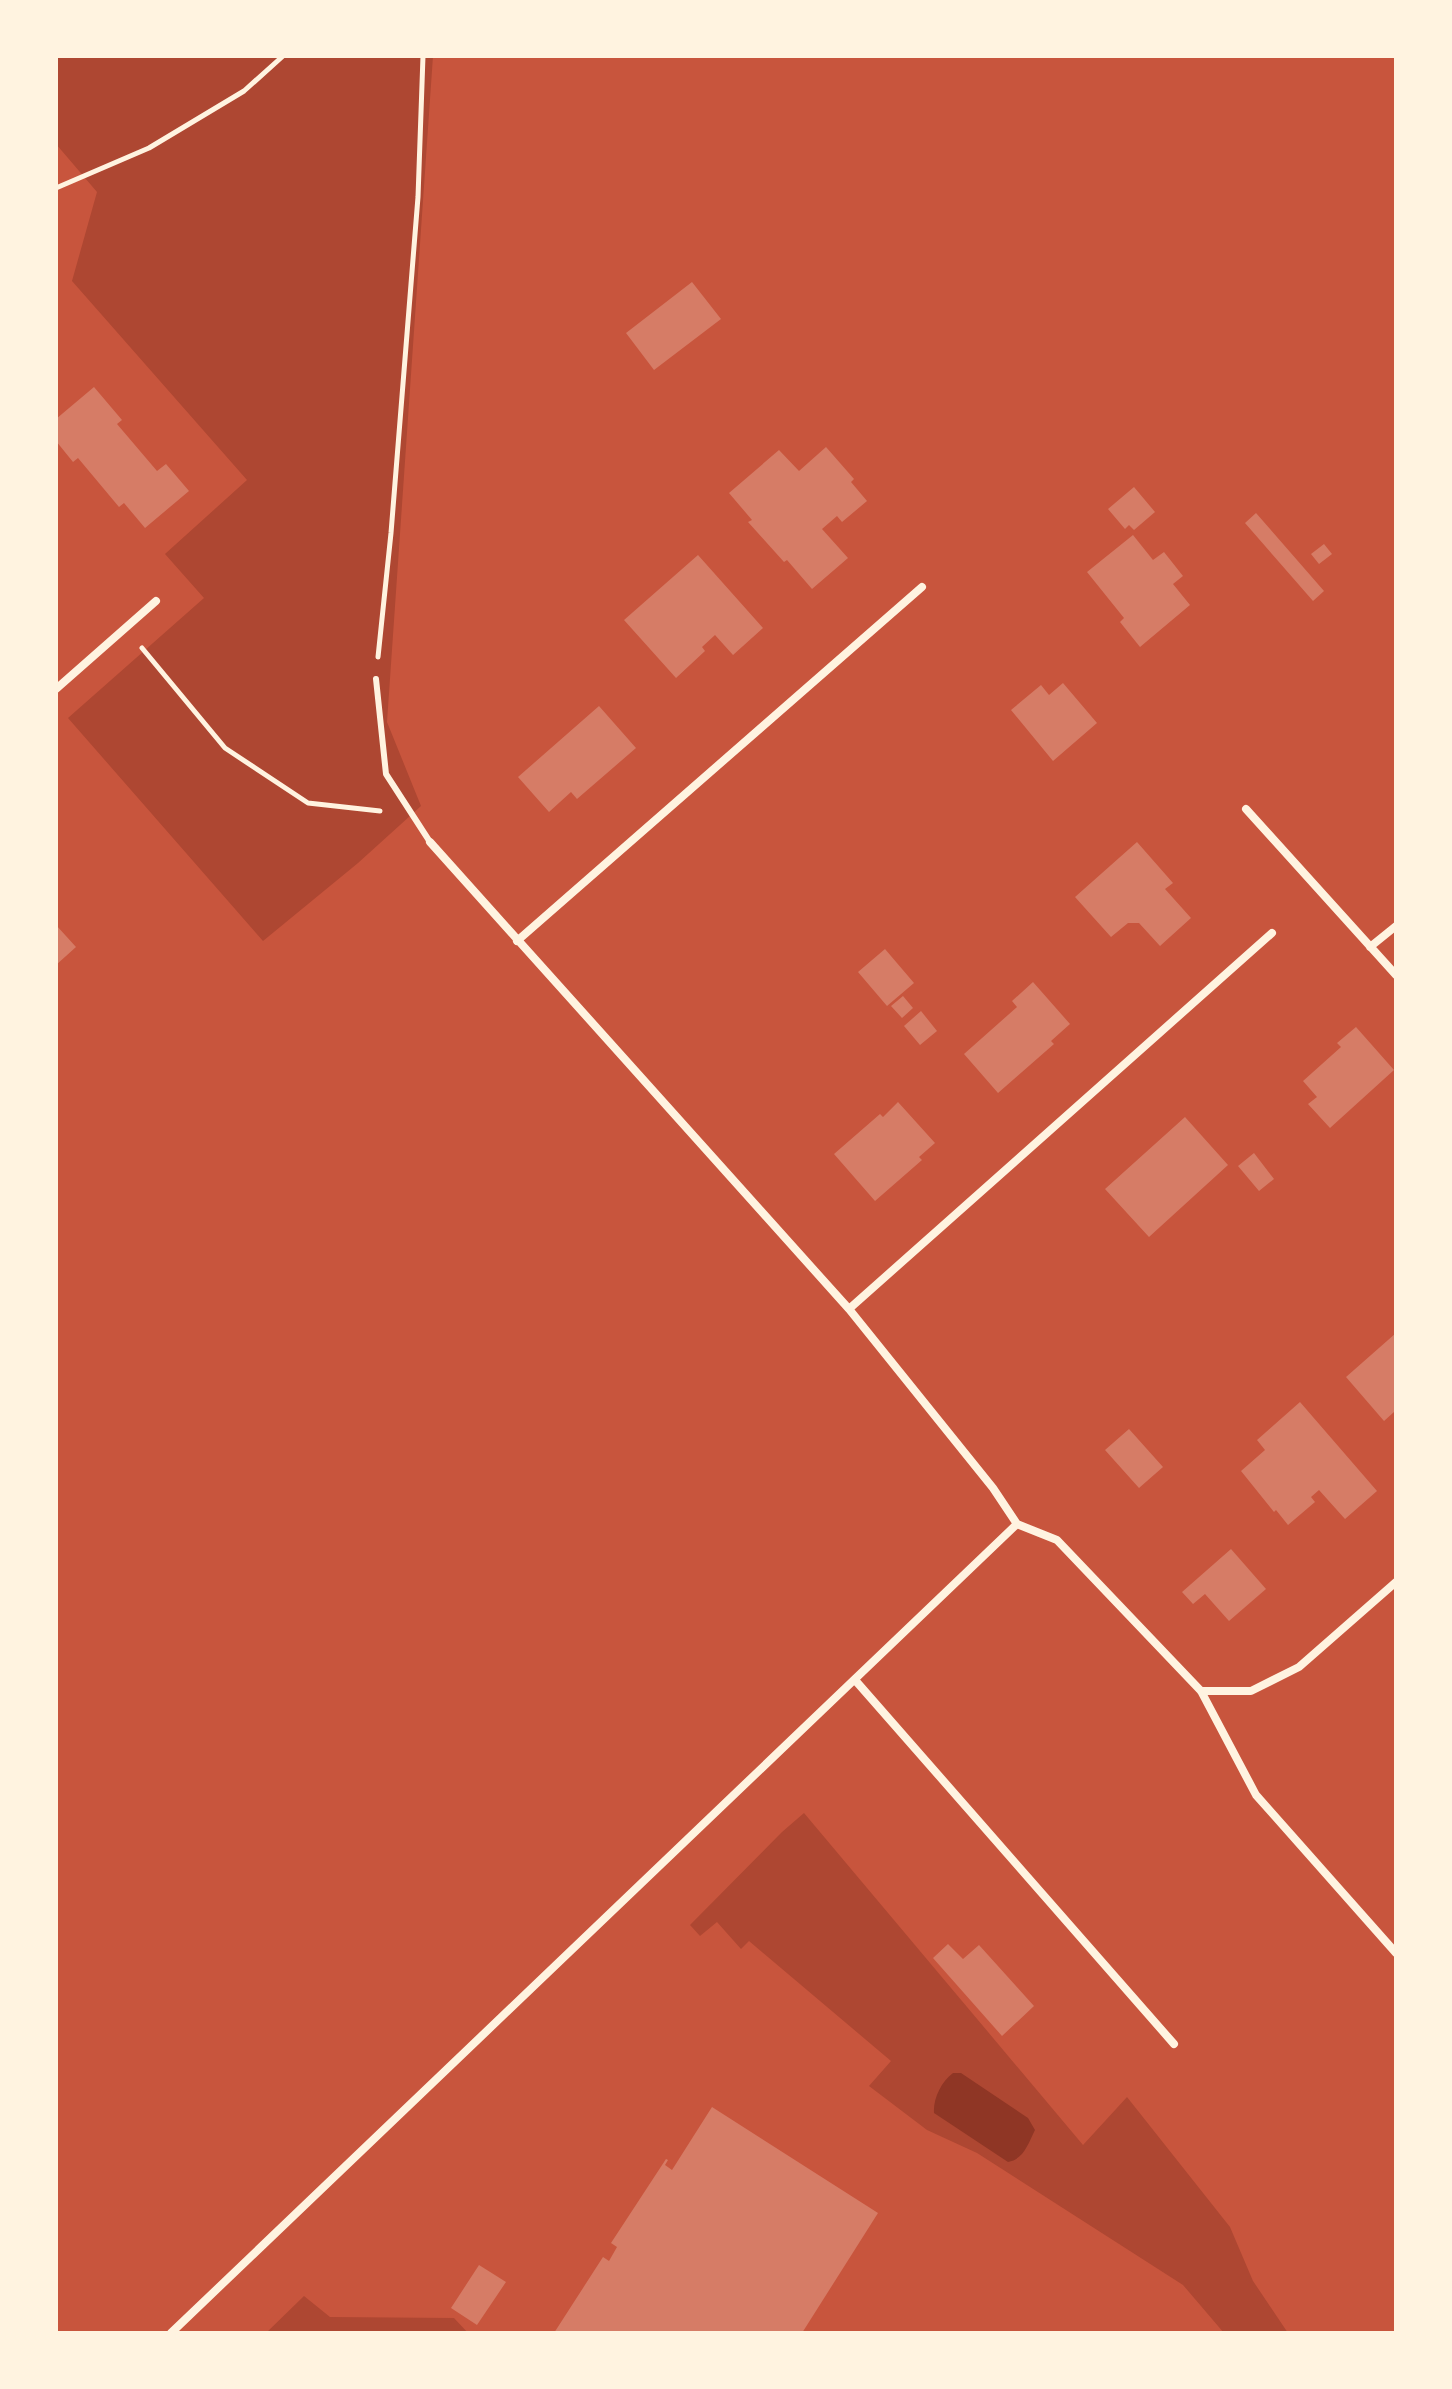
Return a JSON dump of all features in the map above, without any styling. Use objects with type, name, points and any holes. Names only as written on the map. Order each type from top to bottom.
[{"type":"street","points":[[517,941],[922,587]]},
{"type":"street","points":[[56,689],[156,601]]},
{"type":"street","points":[[1246,809],[1396,975]]},
{"type":"street","points":[[430,842],[849,1309],[993,1488],[1017,1524],[1057,1540],[1201,1691],[1256,1795],[1396,1953]]},
{"type":"street","points":[[1370,947],[1396,926]]},
{"type":"street","points":[[849,1309],[1272,933]]},
{"type":"street","points":[[171,2333],[1017,1524]]},
{"type":"street","points":[[1201,1691],[1251,1691],[1299,1667],[1396,1582]]},
{"type":"street","points":[[855,1680],[1174,2044]]},
{"type":"lane","points":[[376,679],[386,774],[430,842]]},
{"type":"path","points":[[56,188],[149,148],[244,91],[283,56]]},
{"type":"path","points":[[376,679],[391,533],[416,213],[423,56]]},
{"type":"path","points":[[125,629],[225,748],[308,803],[411,814]]},
{"type":"shaded area","points":[[56,56],[433,56],[387,722],[421,806],[358,863],[263,941],[68,718],[204,598],[165,554],[247,480],[72,281],[97,192],[56,144]]},
{"type":"shaded area","points":[[804,1813],[1083,2145],[1127,2097],[1230,2227],[1253,2281],[1288,2333],[1224,2333],[1183,2285],[977,2153],[927,2130],[869,2086],[891,2061],[749,1941],[741,1949],[717,1922],[700,1936],[690,1925]]},
{"type":"shaded area","points":[[953,2073],[961,2073],[1028,2118],[1035,2130],[1018,2158],[1008,2162],[934,2113],[939,2091]]},
{"type":"shaded area","points":[[304,2296],[330,2317],[454,2318],[468,2333],[266,2333]]},
{"type":"building","points":[[692,282],[721,319],[654,370],[626,333]]},
{"type":"building","points":[[94,387],[122,420],[117,424],[157,471],[166,464],[189,491],[145,528],[124,503],[119,507],[78,458],[73,462],[56,441],[56,419]]},
{"type":"building","points":[[826,447],[854,479],[851,482],[867,501],[842,522],[837,516],[822,529],[848,558],[812,589],[748,522],[752,520],[729,493],[779,450],[799,471]]},
{"type":"building","points":[[1134,487],[1155,512],[1134,530],[1129,525],[1125,529],[1108,509]]},
{"type":"building","points":[[1256,513],[1324,591],[1313,601],[1245,523]]},
{"type":"building","points":[[1133,535],[1153,560],[1164,552],[1183,576],[1173,584],[1190,605],[1140,647],[1120,622],[1124,618],[1087,572]]},
{"type":"building","points":[[1324,544],[1332,554],[1319,564],[1311,554]]},
{"type":"building","points":[[698,555],[763,628],[733,655],[715,635],[702,647],[705,651],[676,678],[624,620]]},
{"type":"building","points":[[1063,683],[1097,723],[1053,761],[1011,710],[1041,685],[1049,695]]},
{"type":"building","points":[[599,706],[636,748],[577,799],[571,792],[549,812],[518,777]]},
{"type":"building","points":[[1137,842],[1173,883],[1165,889],[1191,918],[1160,946],[1139,923],[1128,923],[1111,937],[1075,897]]},
{"type":"building","points":[[56,925],[76,947],[56,965]]},
{"type":"building","points":[[885,949],[914,983],[887,1006],[858,972]]},
{"type":"building","points":[[1033,982],[1070,1024],[1051,1041],[1054,1044],[998,1093],[964,1054],[1017,1007],[1012,1001]]},
{"type":"building","points":[[903,996],[913,1008],[902,1018],[891,1006]]},
{"type":"building","points":[[921,1011],[937,1031],[920,1045],[904,1026]]},
{"type":"building","points":[[1356,1027],[1394,1070],[1330,1128],[1308,1104],[1317,1097],[1303,1081],[1341,1047],[1337,1043]]},
{"type":"building","points":[[898,1102],[935,1143],[919,1157],[922,1160],[875,1201],[834,1154]]},
{"type":"building","points":[[1185,1117],[1228,1165],[1149,1237],[1105,1189]]},
{"type":"building","points":[[1254,1153],[1274,1179],[1259,1191],[1238,1166]]},
{"type":"building","points":[[1396,1333],[1396,1415],[1394,1412],[1384,1421],[1346,1377]]},
{"type":"building","points":[[1300,1402],[1377,1491],[1345,1519],[1319,1490],[1311,1497],[1315,1502],[1288,1525],[1241,1471],[1265,1450],[1257,1440]]},
{"type":"building","points":[[1129,1429],[1163,1467],[1139,1488],[1105,1450]]},
{"type":"building","points":[[1231,1549],[1266,1589],[1229,1621],[1205,1594],[1193,1604],[1182,1592]]},
{"type":"building","points":[[948,1944],[963,1959],[979,1945],[1034,2006],[1002,2036],[933,1958]]},
{"type":"building","points":[[712,2107],[878,2213],[802,2333],[554,2333],[603,2257],[609,2261],[617,2247],[611,2243],[666,2159],[665,2165],[672,2170]]},
{"type":"building","points":[[479,2265],[506,2282],[477,2325],[451,2308]]}]
